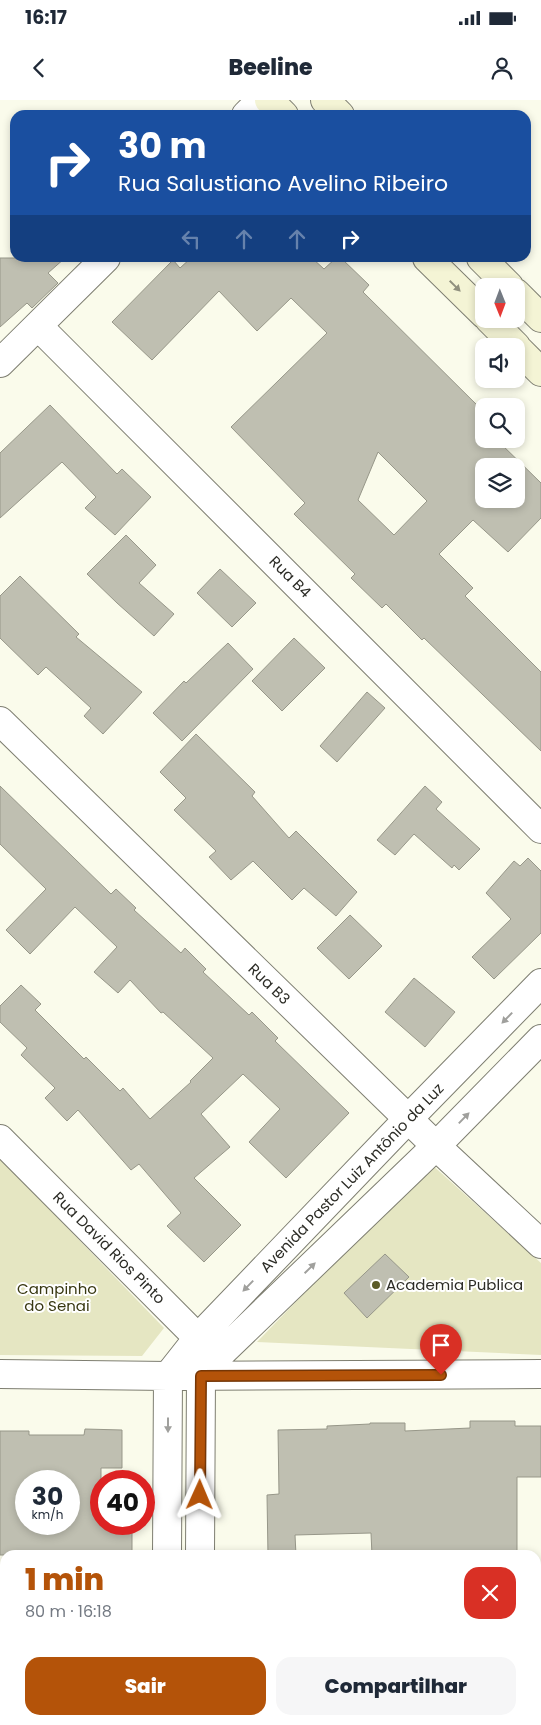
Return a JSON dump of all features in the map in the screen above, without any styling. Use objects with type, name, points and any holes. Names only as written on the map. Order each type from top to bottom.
[{"type":"main road","points":[[269,100],[279,110]]},
{"type":"main road","points":[[325,100],[335,110]]},
{"type":"main road","points":[[431,262],[475,305]]},
{"type":"main road","points":[[485,262],[502,278]]},
{"type":"main road","points":[[525,302],[541,318]]},
{"type":"main road","points":[[498,328],[508,338]]},
{"type":"main road","points":[[525,355],[541,372]]},
{"type":"street","points":[[251,110],[261,100]]},
{"type":"street","points":[[0,363],[102,262]]},
{"type":"street","name":"Rua B4","points":[[38,326],[541,829]]},
{"type":"street","name":"Rua B3","points":[[0,721],[408,1119],[541,1244]]},
{"type":"street","name":"Avenida Pastor Luiz Antônio da Luz","points":[[168,1376],[198,1338],[541,983]]},
{"type":"street","name":"Avenida Pastor Luiz Antônio da Luz","points":[[201,1376],[219,1355],[436,1146],[541,1039]]},
{"type":"street","name":"Rua David Rios Pinto","points":[[0,1139],[198,1338],[219,1355]]},
{"type":"street","points":[[0,1374],[168,1376],[541,1374]]},
{"type":"street","points":[[167,1550],[168,1376]]},
{"type":"street","points":[[200,1550],[201,1376]]},
{"type":"green space","name":"Campinho do Senai","points":[[0,1158],[164,1328],[142,1356],[0,1355]]},
{"type":"green space","points":[[430,1163],[541,1263],[541,1355],[257,1342]]},
{"type":"building","points":[[0,258],[10,258],[10,262],[60,262],[48,273],[58,283],[32,308],[27,303],[0,327]]},
{"type":"building","points":[[171,262],[175,262],[180,268],[187,262],[316,262],[324,269],[332,262],[345,262],[369,285],[363,292],[475,403],[475,448],[505,448],[515,458],[475,458],[475,508],[525,508],[525,467],[541,483],[541,518],[508,552],[473,520],[439,554],[473,588],[465,596],[541,672],[541,751],[424,638],[422,640],[386,604],[382,608],[351,578],[355,574],[294,514],[305,503],[231,427],[327,333],[291,298],[257,331],[219,291],[152,360],[112,322]],"holes":[[[378,452],[427,501],[394,535],[358,500]]]},
{"type":"building","points":[[50,405],[117,474],[122,469],[151,497],[115,535],[85,508],[96,497],[62,462],[0,518],[0,453]]},
{"type":"building","points":[[126,535],[156,565],[139,583],[174,614],[154,636],[87,574]]},
{"type":"building","points":[[220,569],[256,603],[232,627],[197,593]]},
{"type":"building","points":[[20,576],[79,634],[76,637],[142,692],[103,734],[84,716],[91,708],[46,667],[38,675],[0,638],[0,596]]},
{"type":"building","points":[[294,638],[325,668],[282,711],[252,681]]},
{"type":"building","points":[[228,643],[253,669],[182,741],[153,713],[184,681],[186,683]]},
{"type":"building","points":[[367,692],[385,708],[337,762],[320,746]]},
{"type":"building","points":[[196,734],[255,792],[252,796],[289,838],[296,831],[357,892],[336,916],[304,888],[292,900],[253,861],[231,880],[209,857],[216,851],[174,810],[186,798],[160,772]]},
{"type":"building","points":[[0,786],[111,894],[116,889],[136,908],[134,910],[181,953],[185,948],[206,969],[203,972],[249,1015],[252,1012],[278,1038],[275,1041],[349,1113],[286,1178],[249,1142],[280,1109],[243,1074],[201,1114],[230,1147],[194,1178],[241,1225],[204,1262],[167,1226],[181,1213],[139,1164],[131,1170],[78,1110],[67,1121],[45,1098],[55,1088],[21,1055],[27,1048],[0,1022],[0,1006],[21,985],[41,1004],[35,1010],[84,1059],[86,1057],[120,1091],[123,1088],[150,1119],[191,1082],[213,1058],[163,1012],[161,1013],[130,980],[118,993],[94,972],[117,947],[75,907],[30,954],[6,930],[46,889],[0,844]]},
{"type":"building","points":[[425,786],[442,802],[436,809],[480,849],[459,870],[454,865],[452,868],[414,834],[395,855],[377,840]]},
{"type":"building","points":[[528,858],[541,871],[541,933],[494,979],[472,957],[511,919],[486,893],[514,861],[520,866]]},
{"type":"building","points":[[350,915],[382,946],[349,979],[317,948]]},
{"type":"building","points":[[414,978],[455,1012],[425,1047],[385,1012]]},
{"type":"building","name":"Academia Publica","points":[[385,1254],[409,1277],[367,1318],[344,1293]]},
{"type":"building","points":[[470,1421],[515,1421],[515,1426],[541,1426],[541,1477],[517,1477],[517,1550],[372,1550],[371,1533],[295,1535],[296,1550],[268,1550],[267,1495],[279,1494],[278,1430],[327,1429],[327,1426],[370,1423],[405,1423],[405,1431],[470,1428]]},
{"type":"building","points":[[85,1429],[122,1430],[122,1468],[90,1470],[90,1535],[132,1535],[132,1550],[0,1550],[0,1431],[29,1431],[29,1435],[84,1435]]},
{"type":"place","name":"Academia Publica","points":[[376,1285]]},
{"type":"route","points":[[200,1495],[201,1376],[441,1375]]}]
